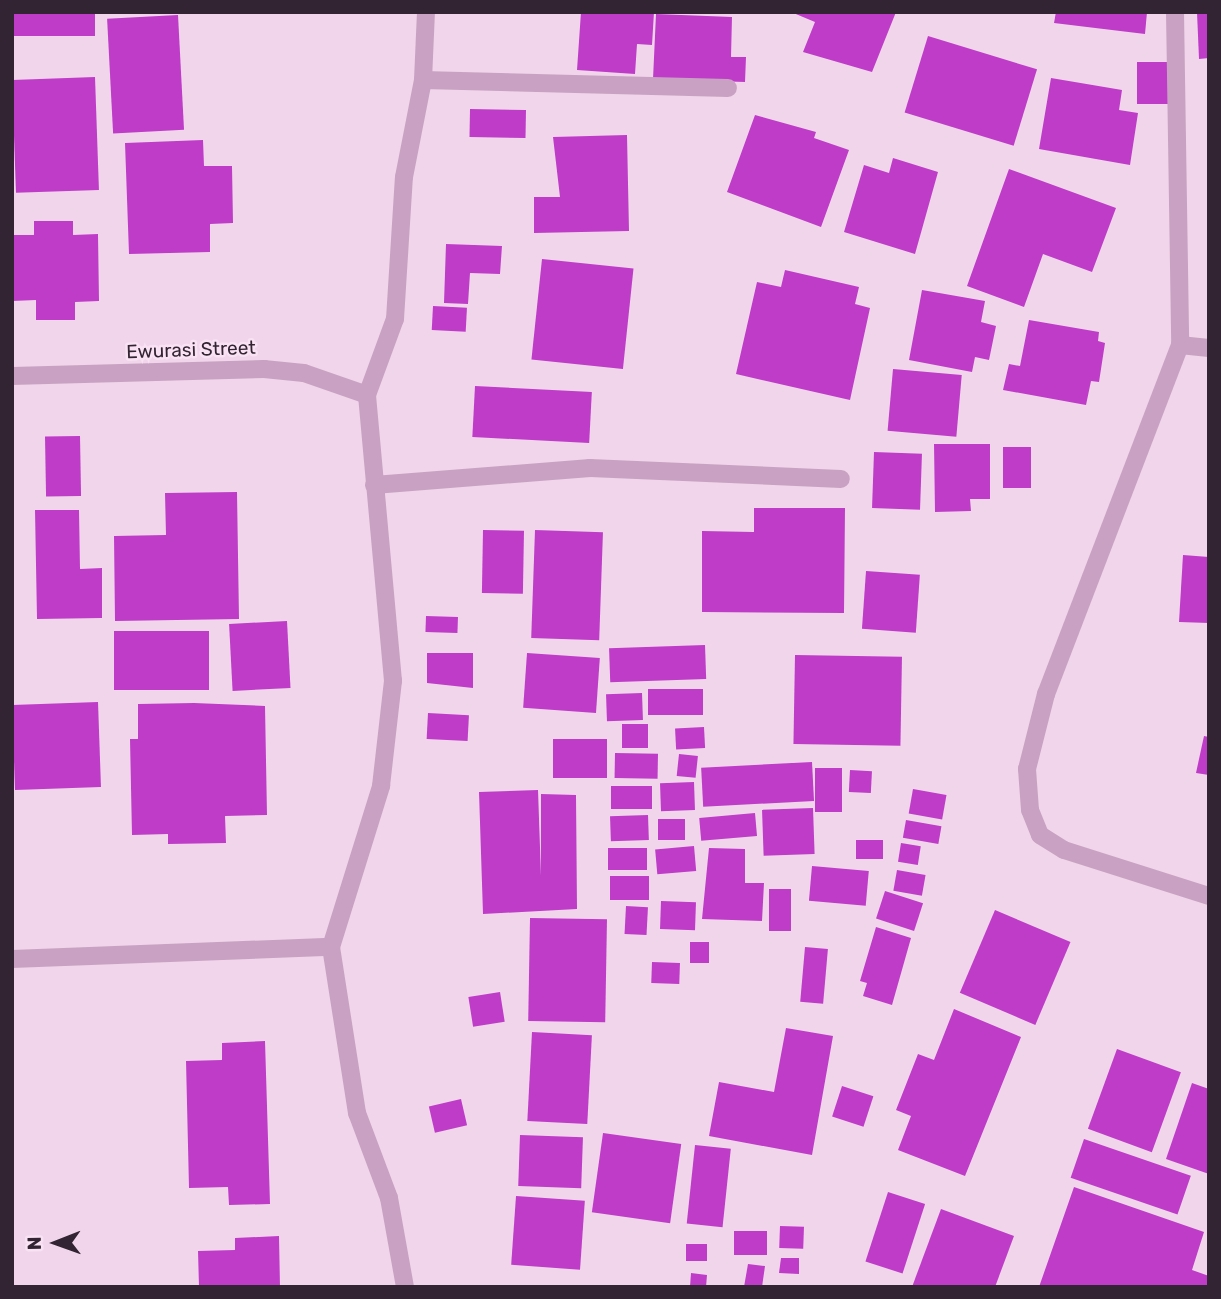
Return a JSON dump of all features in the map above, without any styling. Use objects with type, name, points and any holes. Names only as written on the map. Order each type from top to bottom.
[{"type":"street","points":[[405,1287],[389,1198],[357,1112],[331,947],[381,786],[393,681],[367,395],[395,319],[404,177],[423,80],[426,12]]},
{"type":"street","points":[[1175,12],[1180,345],[1046,694],[1027,769],[1030,810],[1040,835],[1064,850],[1209,896]]},
{"type":"street","points":[[423,80],[729,88]]},
{"type":"street","points":[[1180,345],[1209,348]]},
{"type":"street","name":"Ewurasi Street","points":[[12,376],[264,369],[304,373],[367,395]]},
{"type":"street","points":[[374,485],[590,468],[841,479]]},
{"type":"street","points":[[12,959],[331,947]]},
{"type":"building","points":[[12,12],[95,12],[95,36],[12,36]]},
{"type":"building","points":[[581,12],[654,12],[652,45],[637,44],[635,74],[577,70]]},
{"type":"building","points":[[791,12],[896,12],[872,72],[803,52],[815,22]]},
{"type":"building","points":[[1056,12],[1147,12],[1145,34],[1054,23]]},
{"type":"building","points":[[1197,12],[1209,12],[1209,58],[1199,59]]},
{"type":"building","points":[[656,14],[732,17],[731,57],[746,57],[745,82],[653,79]]},
{"type":"building","points":[[178,15],[184,130],[113,134],[107,19]]},
{"type":"building","points":[[928,36],[1037,69],[1014,146],[905,113]]},
{"type":"building","points":[[1137,62],[1172,62],[1172,104],[1137,104]]},
{"type":"building","points":[[95,77],[99,190],[16,193],[12,80]]},
{"type":"building","points":[[1051,78],[1122,90],[1119,110],[1138,113],[1130,165],[1039,149]]},
{"type":"building","points":[[470,109],[526,110],[526,138],[470,137]]},
{"type":"building","points":[[755,115],[816,132],[814,138],[849,150],[821,227],[727,192]]},
{"type":"building","points":[[627,135],[629,231],[534,233],[534,197],[560,197],[553,137]]},
{"type":"building","points":[[203,140],[204,166],[232,166],[233,223],[210,224],[210,252],[129,254],[125,143]]},
{"type":"building","points":[[893,158],[938,172],[915,254],[844,232],[864,165],[889,173]]},
{"type":"building","points":[[1009,169],[1116,208],[1092,272],[1043,254],[1024,307],[967,286]]},
{"type":"building","points":[[34,221],[73,221],[73,235],[98,234],[99,301],[75,302],[75,320],[36,320],[36,300],[12,301],[12,235],[34,235]]},
{"type":"building","points":[[446,244],[502,246],[500,274],[470,273],[468,304],[444,303]]},
{"type":"building","points":[[542,259],[633,269],[623,369],[531,359]]},
{"type":"building","points":[[785,270],[859,287],[855,304],[870,308],[850,400],[736,374],[757,282],[781,287]]},
{"type":"building","points":[[922,290],[985,301],[981,322],[996,326],[989,360],[975,357],[972,372],[909,360]]},
{"type":"building","points":[[433,306],[467,308],[466,332],[432,330]]},
{"type":"building","points":[[1029,320],[1099,332],[1098,341],[1105,343],[1099,382],[1091,381],[1086,405],[1003,390],[1009,364],[1020,366]]},
{"type":"building","points":[[893,369],[962,375],[956,437],[888,431]]},
{"type":"building","points":[[475,386],[592,392],[589,443],[472,437]]},
{"type":"building","points":[[80,436],[81,496],[46,497],[45,437]]},
{"type":"building","points":[[934,444],[990,444],[990,499],[970,499],[971,511],[935,512]]},
{"type":"building","points":[[1003,447],[1031,447],[1031,488],[1003,488]]},
{"type":"building","points":[[874,452],[922,454],[920,510],[872,508]]},
{"type":"building","points":[[237,492],[239,619],[115,621],[114,536],[166,535],[165,493]]},
{"type":"building","points":[[754,508],[845,508],[844,613],[702,612],[702,531],[754,532]]},
{"type":"building","points":[[35,510],[79,510],[80,569],[102,568],[102,618],[37,619]]},
{"type":"building","points":[[483,530],[524,531],[523,594],[482,593]]},
{"type":"building","points":[[535,530],[603,532],[599,640],[531,638]]},
{"type":"building","points":[[1183,555],[1209,557],[1209,623],[1179,622]]},
{"type":"building","points":[[866,571],[920,575],[916,633],[862,629]]},
{"type":"building","points":[[426,616],[458,617],[457,633],[425,632]]},
{"type":"building","points":[[287,621],[291,688],[233,691],[229,624]]},
{"type":"building","points":[[114,631],[209,631],[209,690],[114,690]]},
{"type":"building","points":[[705,645],[706,679],[610,682],[609,648]]},
{"type":"building","points":[[427,653],[473,653],[473,688],[427,683]]},
{"type":"building","points":[[527,653],[600,658],[596,713],[523,708]]},
{"type":"building","points":[[795,655],[902,657],[900,746],[793,744]]},
{"type":"building","points":[[648,689],[703,689],[703,715],[648,715]]},
{"type":"building","points":[[642,693],[643,720],[607,721],[606,694]]},
{"type":"building","points":[[98,702],[101,787],[15,790],[12,705]]},
{"type":"building","points":[[138,704],[265,706],[267,815],[225,816],[226,843],[168,844],[168,834],[132,835],[130,739],[138,739]]},
{"type":"building","points":[[428,713],[469,715],[468,741],[427,739]]},
{"type":"building","points":[[622,724],[648,724],[648,748],[622,748]]},
{"type":"building","points":[[704,727],[705,748],[676,749],[675,729]]},
{"type":"building","points":[[1204,736],[1209,737],[1209,775],[1196,773]]},
{"type":"building","points":[[553,739],[607,739],[607,778],[553,778]]},
{"type":"building","points":[[615,753],[658,754],[658,779],[615,778]]},
{"type":"building","points":[[679,754],[698,756],[696,778],[677,776]]},
{"type":"building","points":[[812,762],[814,801],[703,807],[701,768]]},
{"type":"building","points":[[815,768],[842,768],[842,812],[815,812]]},
{"type":"building","points":[[850,770],[872,771],[871,793],[849,792]]},
{"type":"building","points":[[694,782],[695,810],[661,811],[660,783]]},
{"type":"building","points":[[611,786],[652,786],[652,809],[611,809]]},
{"type":"building","points":[[913,789],[946,795],[942,820],[909,814]]},
{"type":"building","points":[[538,790],[541,876],[541,794],[576,795],[577,909],[483,914],[479,792]]},
{"type":"building","points":[[813,808],[815,854],[764,856],[762,810]]},
{"type":"building","points":[[755,813],[757,836],[701,841],[699,818]]},
{"type":"building","points":[[648,815],[649,840],[611,841],[610,816]]},
{"type":"building","points":[[658,819],[685,819],[685,840],[658,840]]},
{"type":"building","points":[[906,820],[941,826],[938,844],[903,838]]},
{"type":"building","points":[[856,840],[883,840],[883,859],[856,859]]},
{"type":"building","points":[[901,843],[921,846],[918,865],[898,862]]},
{"type":"building","points":[[694,846],[696,871],[657,874],[655,849]]},
{"type":"building","points":[[608,848],[647,848],[647,870],[608,870]]},
{"type":"building","points":[[709,848],[745,849],[745,883],[764,883],[762,921],[702,919]]},
{"type":"building","points":[[812,866],[869,871],[866,906],[809,901]]},
{"type":"building","points":[[897,870],[926,875],[922,896],[893,891]]},
{"type":"building","points":[[610,876],[649,876],[649,900],[610,900]]},
{"type":"building","points":[[769,889],[791,889],[791,931],[769,931]]},
{"type":"building","points":[[885,891],[923,903],[914,931],[876,919]]},
{"type":"building","points":[[661,901],[696,902],[695,930],[660,929]]},
{"type":"building","points":[[626,906],[648,907],[647,935],[625,934]]},
{"type":"building","points":[[995,910],[1070,942],[1035,1025],[960,993]]},
{"type":"building","points":[[530,918],[607,919],[605,1022],[528,1021]]},
{"type":"building","points":[[876,927],[911,938],[892,1005],[863,996],[867,983],[860,981]]},
{"type":"building","points":[[690,942],[709,942],[709,963],[690,963]]},
{"type":"building","points":[[805,947],[828,949],[823,1004],[800,1002]]},
{"type":"building","points":[[652,962],[680,963],[679,984],[651,983]]},
{"type":"building","points":[[500,992],[505,1022],[473,1027],[468,997]]},
{"type":"building","points":[[954,1009],[1021,1037],[965,1176],[898,1150],[911,1116],[896,1110],[918,1054],[934,1060]]},
{"type":"building","points":[[786,1028],[833,1036],[812,1155],[709,1136],[719,1082],[774,1092]]},
{"type":"building","points":[[532,1032],[592,1035],[587,1124],[527,1121]]},
{"type":"building","points":[[265,1041],[270,1204],[229,1205],[228,1187],[189,1188],[186,1061],[222,1060],[222,1043]]},
{"type":"building","points":[[1117,1049],[1181,1072],[1152,1152],[1088,1129]]},
{"type":"building","points":[[1192,1083],[1209,1089],[1209,1174],[1166,1159]]},
{"type":"building","points":[[842,1086],[873,1096],[863,1127],[832,1116]]},
{"type":"building","points":[[461,1099],[467,1125],[435,1133],[429,1106]]},
{"type":"building","points":[[603,1133],[681,1144],[670,1223],[592,1212]]},
{"type":"building","points":[[520,1135],[583,1137],[581,1188],[518,1186]]},
{"type":"building","points":[[1084,1139],[1191,1176],[1177,1215],[1071,1178]]},
{"type":"building","points":[[695,1145],[731,1149],[723,1227],[687,1224]]},
{"type":"building","points":[[1074,1187],[1204,1232],[1192,1270],[1209,1276],[1209,1287],[1039,1287]]},
{"type":"building","points":[[888,1192],[925,1204],[903,1273],[865,1261]]},
{"type":"building","points":[[516,1196],[585,1201],[580,1270],[511,1265]]},
{"type":"building","points":[[941,1209],[1014,1236],[995,1287],[912,1287]]},
{"type":"building","points":[[780,1226],[804,1227],[803,1249],[779,1248]]},
{"type":"building","points":[[734,1231],[767,1231],[767,1255],[734,1255]]},
{"type":"building","points":[[279,1236],[280,1287],[199,1287],[198,1251],[235,1250],[235,1238]]},
{"type":"building","points":[[686,1244],[707,1244],[707,1261],[686,1261]]},
{"type":"building","points":[[781,1258],[799,1258],[799,1274],[779,1273]]},
{"type":"building","points":[[748,1264],[765,1266],[762,1287],[744,1287]]},
{"type":"building","points":[[691,1273],[707,1275],[706,1287],[690,1287]]}]
